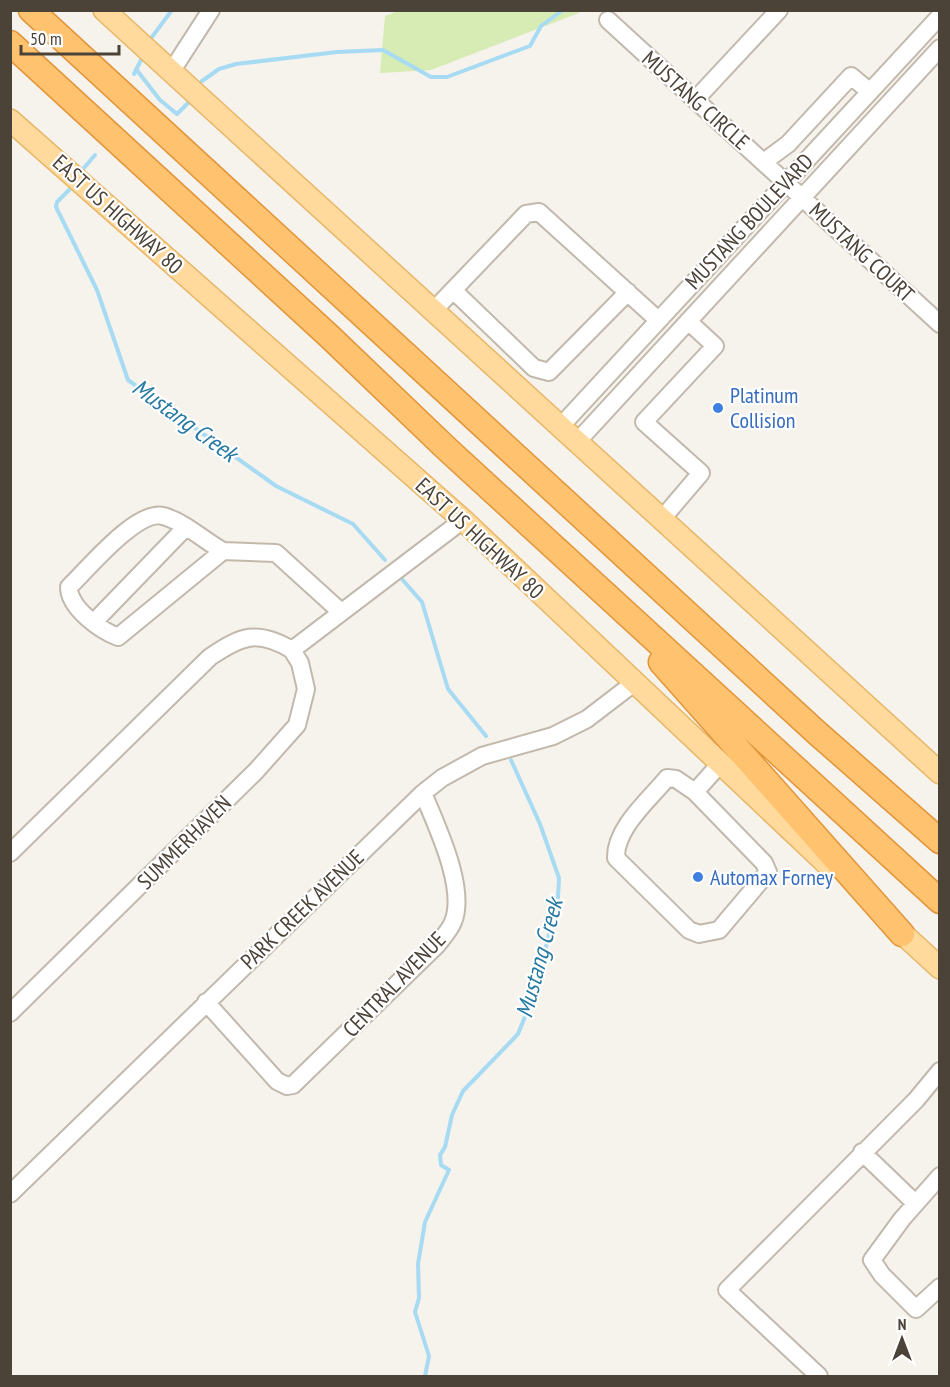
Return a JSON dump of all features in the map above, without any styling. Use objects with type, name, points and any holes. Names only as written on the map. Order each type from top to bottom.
[{"type":"highway","points":[[31,10],[816,732],[939,841]]},
{"type":"highway","points":[[10,42],[939,901]]},
{"type":"highway","points":[[625,611],[652,652],[902,934]]},
{"type":"highway","points":[[907,812],[939,833]]},
{"type":"main road","points":[[104,10],[939,773]]},
{"type":"main road","name":"EAST US HIGHWAY 80","points":[[10,120],[463,520],[939,968]]},
{"type":"street","points":[[171,72],[211,10]]},
{"type":"street","points":[[696,99],[779,10]]},
{"type":"street","name":"MUSTANG BOULEVARD","points":[[560,427],[785,180],[939,16]]},
{"type":"street","name":"MUSTANG CIRCLE","points":[[608,20],[785,180]]},
{"type":"street","name":"MUSTANG BOULEVARD","points":[[576,443],[939,48]]},
{"type":"street","points":[[765,161],[788,144],[851,76],[869,91]]},
{"type":"street","name":"MUSTANG COURT","points":[[785,180],[939,324]]},
{"type":"street","points":[[434,310],[526,214],[538,212],[658,320]]},
{"type":"street","points":[[453,290],[534,368],[549,372],[628,292]]},
{"type":"street","points":[[661,520],[701,473],[644,422],[715,346],[688,321]]},
{"type":"street","points":[[223,551],[122,636],[110,634],[94,622],[72,599],[69,587],[143,519],[156,515],[186,527],[223,551],[276,553],[341,612]]},
{"type":"street","points":[[10,853],[210,657],[241,639],[250,637],[271,639],[292,650],[463,520]]},
{"type":"street","points":[[94,622],[186,527]]},
{"type":"street","name":"SUMMERHAVEN","points":[[10,1013],[256,771],[297,725],[306,689],[300,663],[292,650]]},
{"type":"street","name":"PARK CREEK AVENUE","points":[[10,1194],[423,793],[442,778],[482,756],[553,736],[587,719],[634,683]]},
{"type":"street","points":[[695,792],[720,764]]},
{"type":"street","points":[[667,778],[676,779],[695,792],[764,863],[768,872],[719,930],[709,934],[689,930],[616,858],[615,847],[623,832],[667,778]]},
{"type":"street","name":"CENTRAL AVENUE","points":[[206,1002],[277,1081],[287,1086],[293,1085],[437,945],[453,924],[456,911],[454,875],[423,793]]},
{"type":"street","points":[[819,1377],[727,1290],[916,1100],[939,1071]]},
{"type":"street","points":[[862,1152],[915,1203]]},
{"type":"street","points":[[939,1176],[915,1203],[872,1260],[882,1275],[916,1309],[939,1287]]},
{"type":"green space","points":[[401,10],[580,11],[431,70],[380,73],[385,16]]},
{"type":"waterway","points":[[152,37],[172,10]]},
{"type":"waterway","name":"Mustang Creek","points":[[202,81],[219,69],[236,64],[337,52],[383,50],[431,77],[447,77],[530,46],[541,26],[563,10]]},
{"type":"waterway","name":"Mustang Creek","points":[[134,74],[141,60]]},
{"type":"waterway","name":"Mustang Creek","points":[[136,69],[160,100],[177,114],[189,102]]},
{"type":"waterway","name":"Mustang Creek","points":[[83,169],[95,155]]},
{"type":"waterway","name":"Mustang Creek","points":[[72,187],[57,202],[56,207],[97,290],[128,380],[276,486],[353,524],[385,560]]},
{"type":"waterway","name":"Mustang Creek","points":[[401,578],[422,602],[448,689],[486,736]]},
{"type":"waterway","name":"Mustang Creek","points":[[425,1376],[429,1356],[415,1312],[419,1298],[418,1264],[425,1222],[449,1170],[441,1165],[440,1155],[445,1147],[452,1115],[463,1091],[518,1034],[535,992],[558,897],[559,878],[540,824],[511,760]]},
{"type":"place","name":"Platinum Collision","points":[[718,408]]},
{"type":"place","name":"Automax Forney","points":[[698,877]]}]
